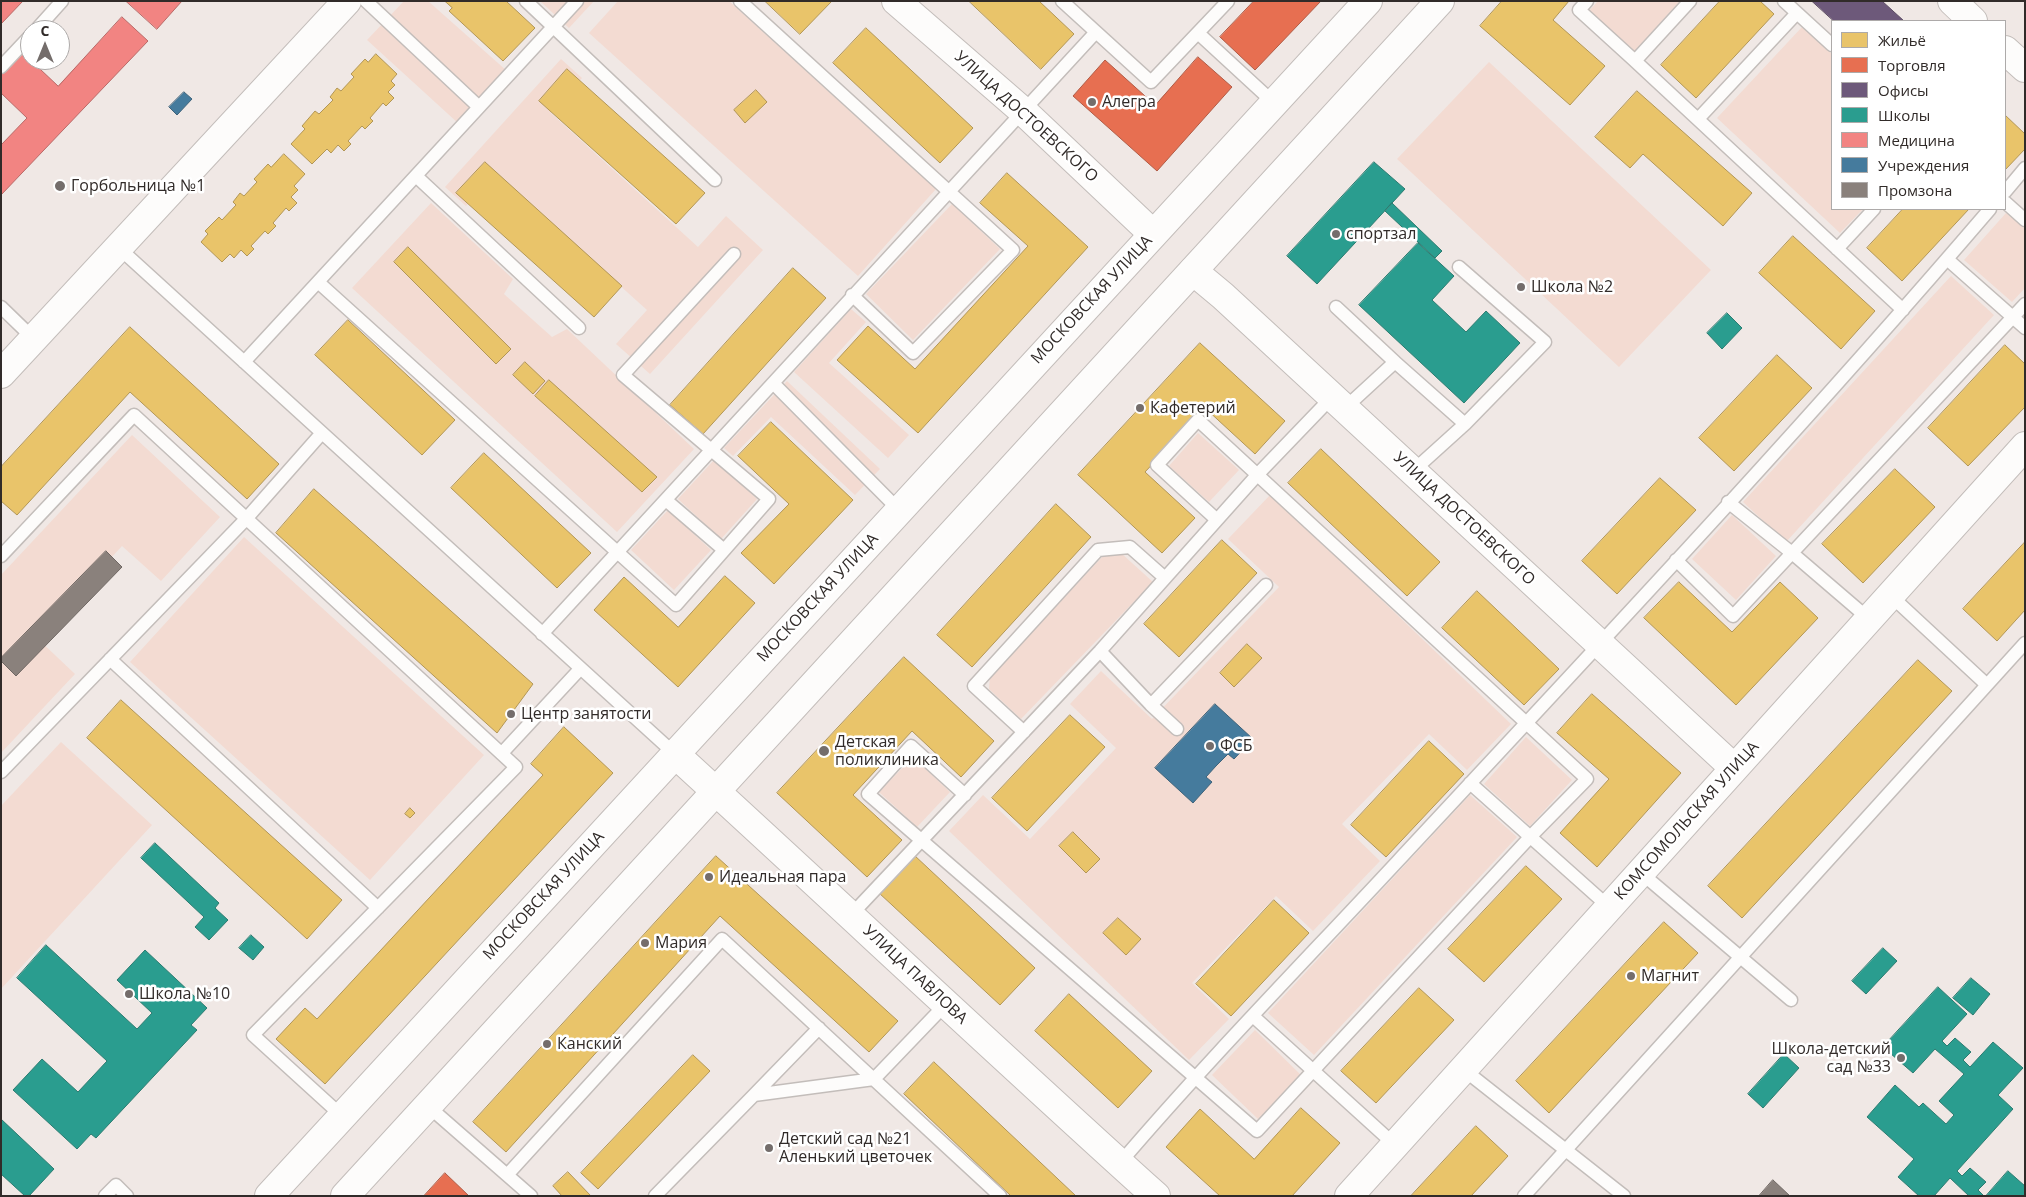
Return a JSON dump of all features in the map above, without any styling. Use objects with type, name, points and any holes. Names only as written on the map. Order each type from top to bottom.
[{"type":"street","points":[[1,374],[347,1]]},
{"type":"street","name":"УЛИЦА ДОСТОЕВСКОГО","points":[[896,1],[1024,112],[1154,234]]},
{"type":"street","name":"МОСКОВСКАЯ УЛИЦА","points":[[269,1196],[1368,1]]},
{"type":"street","points":[[345,1196],[1440,1]]},
{"type":"street","points":[[1952,1],[1973,20]]},
{"type":"street","name":"УЛИЦА ДОСТОЕВСКОГО","points":[[1193,271],[1223,296],[1734,768]]},
{"type":"street","name":"КОМСОМОЛЬСКАЯ УЛИЦА","points":[[1349,1196],[2025,446]]},
{"type":"street","name":"УЛИЦА ПАВЛОВА","points":[[675,754],[1156,1196]]},
{"type":"lane","points":[[45,20],[62,1]]},
{"type":"lane","points":[[366,1],[480,107]]},
{"type":"lane","points":[[526,1],[552,28],[715,180]]},
{"type":"lane","points":[[244,362],[577,1]]},
{"type":"lane","points":[[740,1],[1014,250],[913,353],[852,295]]},
{"type":"lane","points":[[1062,1],[1151,82],[1228,1]]},
{"type":"lane","points":[[1587,1],[1579,10],[1903,310]]},
{"type":"lane","points":[[1635,61],[1690,1]]},
{"type":"lane","points":[[1784,1],[1831,44]]},
{"type":"lane","points":[[1698,120],[1797,13]]},
{"type":"lane","points":[[542,634],[618,554],[774,384],[852,295],[950,192],[1096,32]]},
{"type":"lane","points":[[1198,33],[1274,103]]},
{"type":"lane","points":[[1,67],[20,47]]},
{"type":"lane","points":[[2006,191],[2025,168]]},
{"type":"lane","points":[[416,176],[578,328]]},
{"type":"lane","points":[[2006,203],[2025,220]]},
{"type":"lane","points":[[1837,249],[1873,210]]},
{"type":"lane","points":[[1120,1163],[1196,1077],[1600,644],[1903,310],[1989,210]]},
{"type":"lane","points":[[119,248],[675,754]]},
{"type":"lane","points":[[318,282],[676,605],[769,499],[623,375],[734,254]]},
{"type":"lane","points":[[1947,259],[2025,328]]},
{"type":"lane","points":[[1413,472],[1464,424],[1545,342],[1459,267]]},
{"type":"lane","points":[[1676,560],[1733,616],[2025,304]]},
{"type":"lane","points":[[1336,307],[1464,424]]},
{"type":"lane","points":[[1,308],[34,338]]},
{"type":"lane","points":[[852,915],[1100,651],[1258,474],[1338,403],[1395,362]]},
{"type":"lane","points":[[774,384],[899,510]]},
{"type":"lane","points":[[1,556],[134,415],[516,767],[253,1036],[342,1116]]},
{"type":"lane","points":[[965,795],[911,746],[868,794],[1257,1131],[1530,836],[1587,779],[1198,420],[1157,465],[1217,520]]},
{"type":"lane","points":[[1,772],[246,519],[321,434]]},
{"type":"lane","points":[[666,501],[724,550]]},
{"type":"lane","points":[[1728,502],[1792,553],[1869,619]]},
{"type":"lane","points":[[1024,732],[974,686],[1098,550],[1130,547],[1165,578]]},
{"type":"lane","points":[[1152,704],[1266,585]]},
{"type":"lane","points":[[1890,595],[1987,685]]},
{"type":"lane","points":[[1524,1196],[2025,643]]},
{"type":"lane","points":[[1100,651],[1177,729]]},
{"type":"lane","points":[[110,659],[378,908]]},
{"type":"lane","points":[[502,754],[580,670]]},
{"type":"lane","points":[[1470,783],[1609,907]]},
{"type":"lane","points":[[1640,872],[1790,1000]]},
{"type":"lane","points":[[508,1174],[722,939],[1000,1196]]},
{"type":"lane","points":[[754,1095],[874,1079],[946,1005]]},
{"type":"lane","points":[[1254,1016],[1395,1145]]},
{"type":"lane","points":[[655,1196],[819,1028]]},
{"type":"lane","points":[[1463,1069],[1624,1196]]},
{"type":"lane","points":[[428,1106],[452,1129],[508,1174],[531,1196]]},
{"type":"lane","points":[[105,1196],[116,1185],[127,1196]]},
{"type":"shaded area","points":[[404,1],[428,1],[507,71],[459,124],[367,40]]},
{"type":"shaded area","points":[[540,1],[594,1],[569,28]]},
{"type":"shaded area","points":[[618,1],[729,1],[936,189],[858,276],[589,33]]},
{"type":"shaded area","points":[[1598,1],[1680,1],[1634,52],[1589,11]]},
{"type":"shaded area","points":[[1802,27],[1831,53],[1831,210],[1862,210],[1840,233],[1717,118]]},
{"type":"shaded area","points":[[561,59],[582,78],[551,113],[698,247],[726,216],[763,250],[650,374],[616,344],[647,310],[496,174],[466,206],[445,187]]},
{"type":"shaded area","points":[[1489,62],[1711,270],[1619,367],[1397,159]]},
{"type":"shaded area","points":[[431,203],[513,279],[504,294],[552,337],[567,329],[694,449],[617,532],[352,288]]},
{"type":"shaded area","points":[[952,204],[1000,249],[913,340],[866,294]]},
{"type":"shaded area","points":[[2006,213],[2025,229],[2025,288],[2012,302],[1964,260]]},
{"type":"shaded area","points":[[1951,276],[1994,315],[1786,542],[1743,502]]},
{"type":"shaded area","points":[[851,309],[866,322],[829,363],[909,435],[888,458],[794,372]]},
{"type":"shaded area","points":[[787,381],[880,469],[855,495],[771,417],[733,456],[724,448]]},
{"type":"shaded area","points":[[1198,433],[1239,470],[1209,502],[1169,466]]},
{"type":"shaded area","points":[[132,435],[220,517],[161,581],[122,546],[37,638],[75,674],[1,753],[1,575]]},
{"type":"shaded area","points":[[715,459],[757,499],[721,539],[678,499]]},
{"type":"shaded area","points":[[1271,494],[1511,724],[1467,770],[1429,734],[1342,824],[1380,861],[1313,931],[1276,896],[1192,983],[1229,1019],[1189,1060],[949,831],[983,795],[1030,839],[1116,748],[1070,704],[1101,671],[1152,719],[1279,587],[1228,539]]},
{"type":"shaded area","points":[[668,510],[711,550],[674,590],[631,550]]},
{"type":"shaded area","points":[[1732,515],[1776,556],[1736,600],[1692,559]]},
{"type":"shaded area","points":[[244,537],[484,755],[370,880],[130,662]]},
{"type":"shaded area","points":[[1121,553],[1153,582],[1021,719],[989,689],[990,676],[1105,554]]},
{"type":"shaded area","points":[[1526,737],[1572,780],[1530,826],[1484,784]]},
{"type":"shaded area","points":[[61,742],[152,825],[1,989],[1,806]]},
{"type":"shaded area","points":[[913,757],[950,792],[917,827],[879,792]]},
{"type":"shaded area","points":[[1470,795],[1517,837],[1314,1055],[1268,1013]]},
{"type":"shaded area","points":[[1255,1030],[1301,1075],[1258,1119],[1212,1075]]},
{"type":"building: Жильё","points":[[445,1],[506,1],[535,28],[503,61],[449,11],[452,8]]},
{"type":"building: Жильё","points":[[765,1],[832,1],[800,34]]},
{"type":"building: Жильё","points":[[969,1],[1039,1],[1074,34],[1041,69]]},
{"type":"building: Жильё","points":[[1502,1],[1569,1],[1553,20],[1605,66],[1570,105],[1480,26]]},
{"type":"building: Жильё","points":[[1720,1],[1760,1],[1774,14],[1696,98],[1661,65]]},
{"type":"building: Жильё","points":[[866,28],[973,128],[940,163],[833,63]]},
{"type":"building: Жильё","points":[[376,54],[397,74],[391,81],[395,85],[388,92],[394,98],[386,106],[383,103],[370,118],[373,121],[365,129],[362,126],[348,141],[351,144],[344,151],[338,145],[331,153],[327,149],[312,164],[291,144],[305,129],[302,126],[315,111],[319,114],[333,100],[330,97],[337,88],[341,91],[354,77],[351,74],[365,59],[368,62]]},
{"type":"building: Жильё","points":[[567,69],[705,193],[676,224],[539,101]]},
{"type":"building: Жильё","points":[[756,90],[767,102],[745,123],[734,110]]},
{"type":"building: Жильё","points":[[1637,91],[1752,193],[1723,226],[1643,154],[1630,168],[1595,137]]},
{"type":"building: Жильё","points":[[2006,116],[2025,134],[2025,149],[2006,169]]},
{"type":"building: Жильё","points":[[284,154],[305,174],[294,186],[298,190],[291,197],[297,203],[289,211],[286,208],[273,223],[276,226],[268,234],[265,231],[251,246],[254,249],[247,256],[241,250],[234,258],[230,254],[222,262],[201,242],[208,234],[205,231],[219,217],[222,220],[236,205],[233,202],[240,193],[244,196],[257,182],[254,179],[268,164],[271,167]]},
{"type":"building: Жильё","points":[[485,162],[622,286],[594,317],[456,193]]},
{"type":"building: Жильё","points":[[1007,173],[1088,247],[918,433],[837,360],[868,326],[915,369],[1028,246],[980,203]]},
{"type":"building: Жильё","points":[[1902,210],[1968,210],[1902,281],[1867,248]]},
{"type":"building: Жильё","points":[[1793,236],[1875,311],[1841,349],[1759,273]]},
{"type":"building: Жильё","points":[[408,247],[511,349],[496,364],[394,262]]},
{"type":"building: Жильё","points":[[793,268],[826,298],[703,434],[670,405]]},
{"type":"building: Жильё","points":[[348,320],[455,420],[422,455],[315,355]]},
{"type":"building: Жильё","points":[[130,327],[279,464],[247,499],[130,392],[17,515],[1,501],[1,467]]},
{"type":"building: Жильё","points":[[1200,343],[1285,421],[1255,454],[1205,408],[1145,472],[1195,518],[1162,553],[1078,475]]},
{"type":"building: Жильё","points":[[2005,345],[2025,364],[2025,407],[1968,466],[1928,428]]},
{"type":"building: Жильё","points":[[1777,355],[1812,388],[1734,471],[1699,438]]},
{"type":"building: Жильё","points":[[525,362],[545,381],[533,394],[513,375]]},
{"type":"building: Жильё","points":[[549,380],[657,477],[642,492],[535,396]]},
{"type":"building: Жильё","points":[[771,422],[853,500],[774,584],[741,553],[789,504],[738,456]]},
{"type":"building: Жильё","points":[[1321,449],[1440,562],[1407,596],[1288,483]]},
{"type":"building: Жильё","points":[[484,453],[591,553],[557,588],[451,488]]},
{"type":"building: Жильё","points":[[1895,469],[1935,507],[1863,583],[1822,544]]},
{"type":"building: Жильё","points":[[1660,478],[1696,510],[1617,594],[1582,561]]},
{"type":"building: Жильё","points":[[314,489],[533,684],[497,733],[276,533]]},
{"type":"building: Жильё","points":[[1056,504],[1091,537],[972,667],[937,635]]},
{"type":"building: Жильё","points":[[1222,540],[1257,573],[1179,657],[1144,624]]},
{"type":"building: Жильё","points":[[2025,542],[2025,610],[1997,641],[1963,609]]},
{"type":"building: Жильё","points":[[725,576],[755,603],[678,687],[594,610],[624,577],[678,627]]},
{"type":"building: Жильё","points":[[1679,582],[1732,632],[1780,582],[1818,618],[1736,705],[1644,618]]},
{"type":"building: Жильё","points":[[1477,591],[1559,669],[1524,705],[1442,628]]},
{"type":"building: Жильё","points":[[1247,644],[1262,658],[1234,687],[1220,673]]},
{"type":"building: Жильё","points":[[904,657],[994,741],[961,777],[912,731],[853,795],[902,840],[867,877],[777,793]]},
{"type":"building: Жильё","points":[[1918,660],[1952,691],[1742,918],[1708,886]]},
{"type":"building: Жильё","points":[[1592,694],[1681,773],[1597,867],[1560,833],[1609,779],[1557,733]]},
{"type":"building: Жильё","points":[[121,700],[342,900],[307,939],[87,738]]},
{"type":"building: Жильё","points":[[1070,715],[1105,747],[1027,831],[992,798]]},
{"type":"building: Жильё","points":[[564,727],[613,773],[325,1084],[276,1039],[305,1008],[317,1019],[543,775],[531,764]]},
{"type":"building: Жильё","points":[[1429,741],[1464,774],[1386,857],[1351,825]]},
{"type":"building: Жильё","points":[[410,808],[415,813],[410,818],[405,814]]},
{"type":"building: Жильё","points":[[1073,832],[1100,859],[1086,873],[1059,846]]},
{"type":"building: Жильё","points":[[914,855],[1035,968],[1000,1005],[879,893]]},
{"type":"building: Жильё","points":[[716,856],[898,1021],[869,1052],[720,916],[506,1152],[473,1122]]},
{"type":"building: Жильё","points":[[1526,866],[1562,899],[1484,982],[1448,949]]},
{"type":"building: Жильё","points":[[1274,900],[1309,933],[1231,1016],[1196,984]]},
{"type":"building: Жильё","points":[[1118,918],[1141,939],[1126,955],[1103,933]]},
{"type":"building: Жильё","points":[[1664,922],[1698,953],[1549,1113],[1516,1081]]},
{"type":"building: Жильё","points":[[1419,988],[1454,1020],[1376,1103],[1341,1071]]},
{"type":"building: Жильё","points":[[1069,994],[1152,1071],[1118,1108],[1035,1031]]},
{"type":"building: Жильё","points":[[693,1055],[710,1071],[598,1189],[581,1173]]},
{"type":"building: Жильё","points":[[934,1062],[1076,1196],[1011,1196],[904,1094]]},
{"type":"building: Жильё","points":[[1301,1108],[1340,1143],[1292,1196],[1220,1196],[1166,1147],[1200,1109],[1254,1159]]},
{"type":"building: Жильё","points":[[1476,1126],[1508,1156],[1471,1196],[1411,1196]]},
{"type":"building: Жильё","points":[[568,1172],[591,1196],[562,1196],[553,1186]]},
{"type":"building: Торговля","points":[[1254,1],[1321,1],[1255,70],[1220,37]]},
{"type":"building: Торговля","points":[[1198,57],[1232,87],[1157,171],[1073,96],[1105,60],[1155,105]]},
{"type":"building: Торговля","points":[[445,1173],[469,1196],[424,1196]]},
{"type":"building: Офисы","points":[[1812,1],[1882,1],[1903,20],[1833,20]]},
{"type":"building: Школы","name":"спортзал","points":[[1374,162],[1405,189],[1317,284],[1287,256]]},
{"type":"building: Школы","points":[[1392,203],[1442,251],[1435,258],[1385,211]]},
{"type":"building: Школы","points":[[1418,243],[1454,276],[1432,300],[1466,332],[1486,311],[1520,343],[1464,403],[1359,305]]},
{"type":"building: Школы","points":[[1727,313],[1742,328],[1722,349],[1707,333]]},
{"type":"building: Школы","points":[[155,843],[219,903],[215,908],[228,920],[209,940],[195,927],[204,917],[141,858]]},
{"type":"building: Школы","points":[[251,935],[264,947],[253,960],[239,948]]},
{"type":"building: Школы","points":[[46,945],[137,1029],[152,1013],[117,980],[145,950],[207,1008],[191,1025],[197,1030],[96,1138],[91,1134],[77,1149],[13,1090],[42,1059],[78,1092],[107,1061],[17,978]]},
{"type":"building: Школы","points":[[1883,948],[1897,961],[1866,994],[1852,981]]},
{"type":"building: Школы","points":[[1971,978],[1990,994],[1973,1015],[1953,998]]},
{"type":"building: Школы","points":[[1938,987],[1967,1014],[1942,1041],[1947,1046],[1955,1038],[1971,1052],[1963,1060],[1970,1067],[1993,1042],[2023,1068],[1998,1095],[2013,1109],[1957,1171],[1962,1176],[1970,1168],[1986,1182],[1978,1190],[1984,1196],[1969,1196],[1950,1178],[1934,1196],[1919,1196],[1898,1177],[1914,1159],[1867,1117],[1895,1085],[1919,1107],[1923,1103],[1946,1124],[1954,1115],[1939,1101],[1964,1074],[1935,1049],[1913,1073],[1883,1047]]},
{"type":"building: Школы","points":[[1784,1054],[1799,1068],[1763,1108],[1748,1094]]},
{"type":"building: Школы","points":[[1,1119],[54,1169],[29,1196],[25,1196],[1,1174]]},
{"type":"building: Школы","points":[[2008,1171],[2025,1186],[2025,1196],[1986,1196]]},
{"type":"building: Медицина","points":[[1,1],[23,1],[1,24]]},
{"type":"building: Медицина","points":[[126,1],[182,1],[157,29]]},
{"type":"building: Медицина","points":[[122,17],[148,41],[1,195],[1,145],[27,118],[1,93],[1,74],[20,54],[20,70],[41,70],[58,86]]},
{"type":"building: Учреждения","points":[[184,92],[192,99],[177,115],[169,107]]},
{"type":"building: Учреждения","name":"ФСБ","points":[[1215,704],[1253,739],[1234,759],[1228,754],[1216,766],[1206,777],[1212,782],[1193,803],[1155,768]]},
{"type":"building: Промзона","points":[[106,551],[122,567],[16,676],[1,661],[1,658]]},
{"type":"building: Промзона","points":[[1773,1180],[1790,1196],[1759,1196]]},
{"type":"place","name":"Алегра","points":[[1092,102]]},
{"type":"place","name":"Горбольница №1","points":[[60,186]]},
{"type":"place","name":"спортзал","points":[[1336,234]]},
{"type":"place","name":"Школа №2","points":[[1521,287]]},
{"type":"place","name":"Кафетерий","points":[[1140,408]]},
{"type":"place","name":"Центр занятости","points":[[511,714]]},
{"type":"place","name":"ФСБ","points":[[1210,746]]},
{"type":"place","name":"Детская поликлиника","points":[[824,751]]},
{"type":"place","name":"Идеальная пара","points":[[709,877]]},
{"type":"place","name":"Мария","points":[[645,943]]},
{"type":"place","name":"Магнит","points":[[1631,976]]},
{"type":"place","name":"Школа №10","points":[[129,994]]},
{"type":"place","name":"Канский","points":[[547,1044]]},
{"type":"place","name":"Школа-детский сад №33","points":[[1901,1058]]},
{"type":"place","name":"Детский сад №21 Аленький цветочек","points":[[769,1148]]}]
